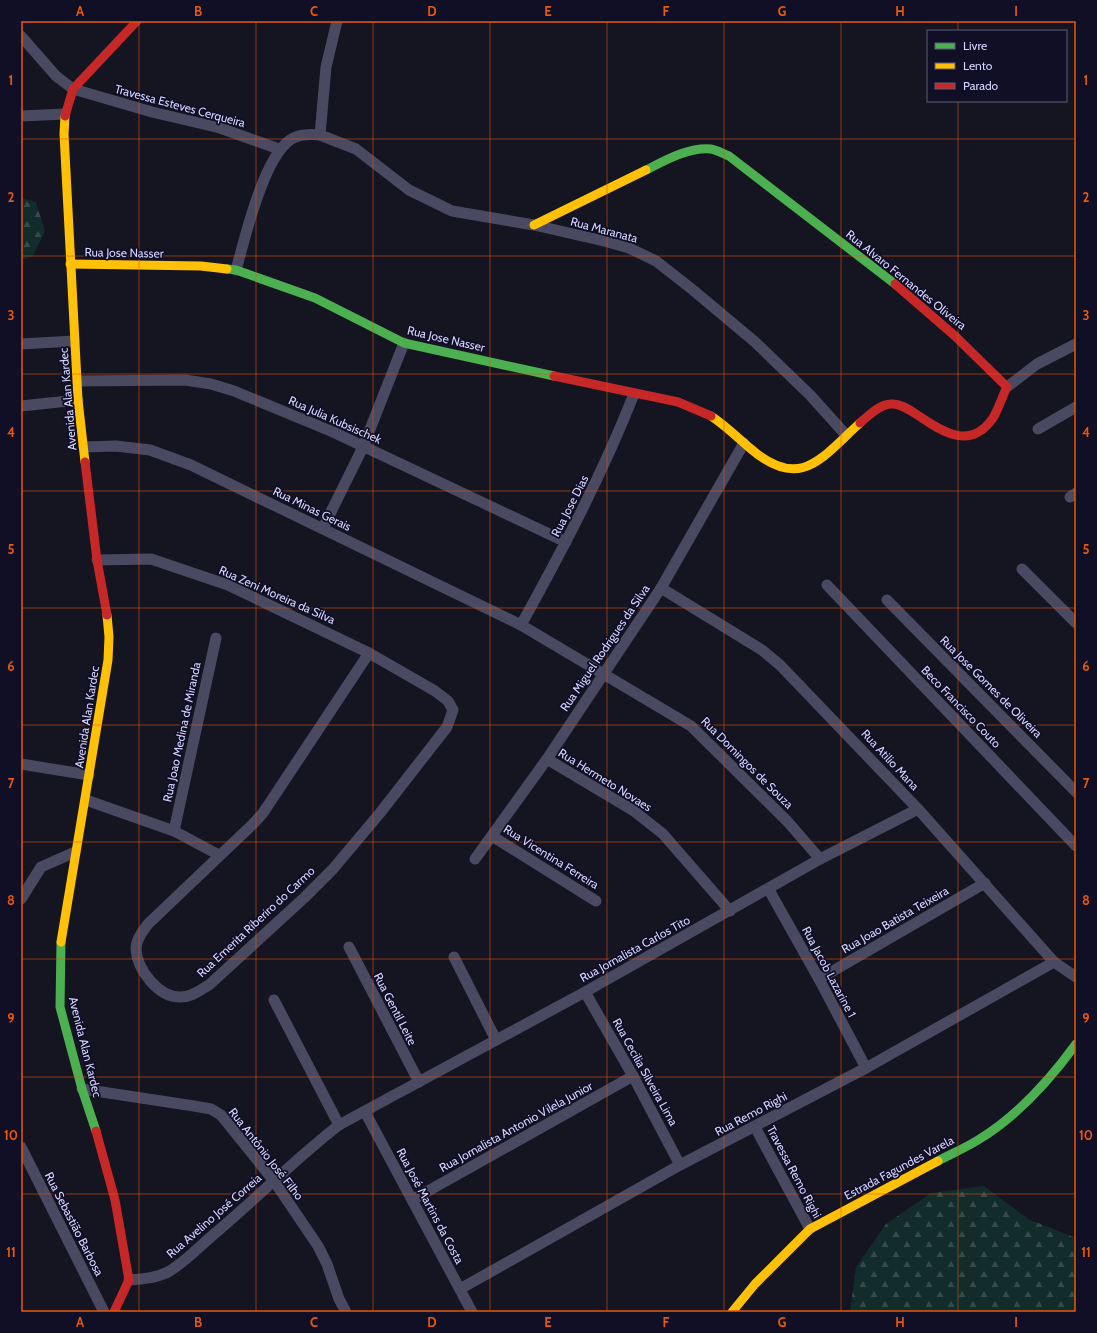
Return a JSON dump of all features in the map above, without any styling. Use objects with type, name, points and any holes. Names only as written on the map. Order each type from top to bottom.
[{"type":"street","points":[[236,270],[266,177],[280,150],[290,140],[298,136],[306,134],[320,135],[326,67],[337,21]]},
{"type":"street","points":[[21,116],[65,114],[73,89],[136,22]]},
{"type":"street","points":[[21,36],[56,76],[73,89]]},
{"type":"street","name":"Travessa Esteves Cerqueira","points":[[73,89],[152,112],[220,128],[280,150]]},
{"type":"street","name":"Avenida Alan Kardec","points":[[65,114],[64,134],[78,400],[97,560],[106,608],[109,637],[108,660],[86,800],[75,852],[61,945],[59,989],[60,1007],[82,1089],[101,1148],[115,1200],[130,1280]]},
{"type":"street","name":"Rua Maranata","points":[[320,135],[356,149],[374,161],[392,178],[409,190],[452,211],[534,225],[629,248],[656,261],[755,342],[810,395],[846,434]]},
{"type":"street","name":"Rua Alvaro Fernandes Oliveira","points":[[534,225],[672,157],[698,148],[714,149],[729,156],[909,295],[955,336],[1008,387]]},
{"type":"street","name":"Rua Jose Nasser","points":[[70,264],[201,266],[236,270],[316,298],[404,342],[634,394],[668,399],[694,406],[719,421],[744,442]]},
{"type":"street","points":[[21,344],[74,341]]},
{"type":"street","points":[[323,528],[363,447],[404,342]]},
{"type":"street","points":[[744,442],[773,465],[789,471],[797,471],[806,468],[821,458],[846,434],[880,408],[890,404],[896,404],[907,408],[952,434],[963,437],[974,436],[993,418],[1008,387],[1018,377],[1037,364],[1076,344]]},
{"type":"street","name":"Rua Julia Kubsischek","points":[[78,381],[185,380],[211,384],[234,391],[326,429],[566,542]]},
{"type":"street","name":"Rua Jose Dias","points":[[521,625],[601,473],[634,394]]},
{"type":"street","points":[[21,406],[78,400]]},
{"type":"street","points":[[1038,429],[1076,407]]},
{"type":"street","name":"Rua Miguel Rodrigues da Silva","points":[[475,859],[547,759],[603,672],[661,588],[744,442]]},
{"type":"street","name":"Rua Minas Gerais","points":[[84,447],[116,446],[150,450],[192,465],[521,625]]},
{"type":"street","name":"Rua Zeni Moreira da Silva","points":[[97,560],[151,559],[228,586],[369,653],[435,691]]},
{"type":"street","points":[[1022,569],[1076,623]]},
{"type":"street","name":"Beco Francisco Couto","points":[[828,585],[1076,846]]},
{"type":"street","name":"Rua Atilio Mana","points":[[661,588],[762,650],[780,665],[918,809],[1054,962],[1076,977]]},
{"type":"street","name":"Rua Jose Gomes de Oliveira","points":[[887,600],[1076,792]]},
{"type":"street","name":"Rua Domingos de Souza","points":[[521,625],[603,672],[691,726],[788,822],[820,859]]},
{"type":"street","name":"Rua Joao Medina de Miranda","points":[[174,831],[216,638]]},
{"type":"street","name":"Rua Emerita Riberiro do Carmo","points":[[369,653],[263,813],[148,924],[140,935],[136,948],[138,960],[148,978],[158,989],[170,996],[181,998],[193,995],[209,985],[304,898],[333,869],[380,813],[447,727],[453,710],[448,701],[435,691]]},
{"type":"street","name":"Rua Hermeto Novaes","points":[[547,759],[634,811],[663,834],[730,911]]},
{"type":"street","points":[[21,764],[89,776]]},
{"type":"street","points":[[86,800],[174,831],[219,855]]},
{"type":"street","name":"Rua Jornalista Carlos Tito","points":[[364,1112],[769,890],[820,859],[918,809]]},
{"type":"street","name":"Rua Vicentina Ferreira","points":[[492,836],[596,901]]},
{"type":"street","points":[[21,899],[41,867],[75,852]]},
{"type":"street","name":"Rua Joao Batista Teixeira","points":[[819,979],[984,883]]},
{"type":"street","name":"Rua Jacob Lazarine 1","points":[[769,890],[819,979],[866,1068]]},
{"type":"street","name":"Rua Gentil Leite","points":[[349,947],[419,1082]]},
{"type":"street","points":[[454,957],[496,1040]]},
{"type":"street","name":"Rua Remo Righi","points":[[460,1289],[680,1165],[866,1068],[1054,962]]},
{"type":"street","name":"Rua Cecilia Silveira Lima","points":[[585,992],[634,1076],[680,1165]]},
{"type":"street","points":[[274,1000],[339,1125]]},
{"type":"street","name":"Estrada Fagundes Varela","points":[[732,1312],[755,1284],[810,1230],[978,1140],[1000,1126],[1022,1108],[1054,1074],[1076,1044]]},
{"type":"street","name":"Rua Jornalista Antonio Vilela Junior","points":[[412,1200],[634,1076]]},
{"type":"street","name":"Rua Antônio José Filho","points":[[82,1089],[194,1106],[216,1111],[221,1115],[274,1181],[318,1246],[327,1264],[339,1299],[346,1312]]},
{"type":"street","name":"Rua Avelino José Correia","points":[[130,1280],[154,1278],[169,1271],[251,1203],[314,1144],[339,1125],[364,1112]]},
{"type":"street","name":"Rua José Martins da Costa","points":[[364,1112],[472,1312]]},
{"type":"street","name":"Travessa Remo Righi","points":[[755,1127],[810,1230]]},
{"type":"street","name":"Rua Sebastião Barbosa","points":[[21,1147],[104,1312]]},
{"type":"street","points":[[114,1312],[130,1280]]},
{"type":"green space","points":[[21,198],[36,202],[45,231],[33,256],[21,260]]},
{"type":"green space","points":[[984,1186],[1028,1219],[1076,1238],[1076,1312],[850,1312],[856,1267],[886,1224],[931,1193]]},
{"type":"traffic: fast","points":[[646,170],[678,155],[694,150],[711,149],[729,156],[895,284]]},
{"type":"traffic: fast","points":[[227,269],[236,270],[315,298],[404,343],[554,376]]},
{"type":"traffic: fast","points":[[61,942],[60,1007],[82,1089],[96,1131]]},
{"type":"traffic: fast","points":[[938,1161],[993,1131],[1019,1109],[1044,1084],[1076,1044]]},
{"type":"traffic: slow","points":[[65,116],[64,134],[78,400],[85,462]]},
{"type":"traffic: slow","points":[[534,225],[646,170]]},
{"type":"traffic: slow","points":[[70,264],[201,266],[227,269]]},
{"type":"traffic: slow","points":[[711,416],[768,462],[784,468],[797,469],[810,465],[822,458],[860,423]]},
{"type":"traffic: slow","points":[[61,942],[108,660],[109,637],[107,615]]},
{"type":"traffic: slow","points":[[732,1312],[755,1284],[810,1229],[938,1161]]},
{"type":"traffic: jam","points":[[65,116],[73,89],[137,21]]},
{"type":"traffic: jam","points":[[860,423],[878,408],[895,404],[906,408],[948,433],[967,436],[976,434],[985,428],[993,418],[1007,387],[955,336],[895,284]]},
{"type":"traffic: jam","points":[[554,376],[678,402],[711,416]]},
{"type":"traffic: jam","points":[[85,462],[97,560],[107,615]]},
{"type":"traffic: jam","points":[[96,1131],[115,1200],[129,1280],[114,1312]]}]
